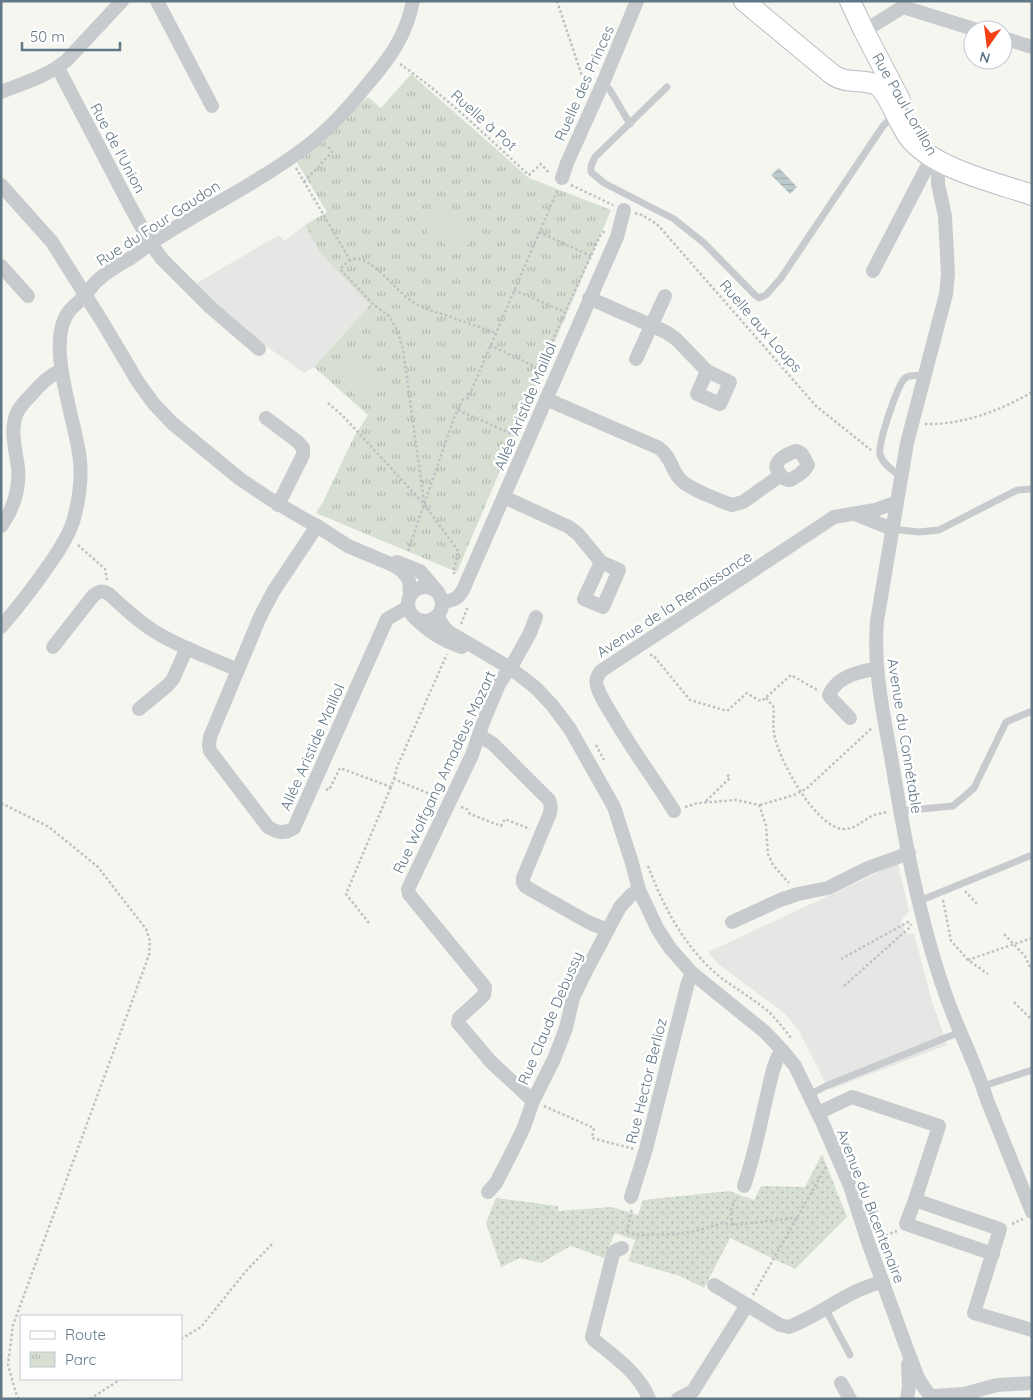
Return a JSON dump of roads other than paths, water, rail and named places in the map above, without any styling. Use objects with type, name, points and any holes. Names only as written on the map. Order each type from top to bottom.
[{"type":"main road","points":[[744,1],[838,79],[865,81]]},
{"type":"main road","name":"Rue Paul Lorillon","points":[[850,1],[878,58],[900,112]]},
{"type":"main road","name":"Rue Paul Lorillon","points":[[865,81],[882,90],[914,126],[929,146],[935,159]]},
{"type":"main road","points":[[935,159],[953,168],[1032,195]]},
{"type":"street","points":[[1,92],[58,68],[122,1]]},
{"type":"street","points":[[157,1],[212,106]]},
{"type":"street","name":"Rue du Four Gaudon","points":[[1,627],[36,583],[68,536],[73,522],[81,464],[61,370],[59,346],[61,331],[69,311],[97,280],[151,244],[290,158],[319,136],[345,111],[390,57],[403,35],[411,11],[412,1]]},
{"type":"street","name":"Ruelle des Princes","points":[[562,178],[637,1]]},
{"type":"street","points":[[864,31],[908,4],[963,25]]},
{"type":"street","points":[[1013,41],[1032,47]]},
{"type":"street","points":[[865,81],[872,73],[878,58]]},
{"type":"street","name":"Rue de l'Union","points":[[58,68],[151,244],[162,259],[210,308],[259,349]]},
{"type":"street","points":[[873,271],[935,159]]},
{"type":"street","name":"Avenue du Connétable","points":[[935,159],[945,216],[948,274],[946,294],[912,422],[901,477],[877,621],[875,637],[877,668],[900,811],[918,901],[944,992],[983,1086],[1028,1215]]},
{"type":"street","name":"Avenue du Bicentenaire","points":[[1,185],[52,242],[138,382],[154,404],[172,423],[240,479],[278,504],[348,546],[393,565],[400,570],[409,580],[411,606],[427,630],[452,644],[493,658]]},
{"type":"street","name":"Allée Aristide Maillol","points":[[440,597],[452,601],[460,595],[468,580],[617,237],[624,210]]},
{"type":"street","points":[[1,266],[28,296]]},
{"type":"street","points":[[636,359],[665,296]]},
{"type":"street","points":[[589,298],[666,332],[676,339],[707,371]]},
{"type":"street","points":[[1,526],[11,509],[18,481],[13,437],[16,415],[19,409],[49,376],[61,370]]},
{"type":"street","points":[[546,399],[659,448],[665,452],[682,481],[726,503],[743,502],[781,475]]},
{"type":"street","points":[[266,418],[298,442],[303,448],[303,455],[278,504]]},
{"type":"street","points":[[504,497],[569,527],[578,534],[601,562]]},
{"type":"street","name":"Avenue de la Renaissance","points":[[674,811],[621,731],[597,688],[596,680],[601,671],[825,523],[834,518],[875,510],[897,502]]},
{"type":"street","points":[[854,514],[892,529]]},
{"type":"street","points":[[53,647],[93,596],[103,591],[158,634],[238,670],[260,617],[317,526]]},
{"type":"street","name":"Avenue du Bicentenaire","points":[[317,526],[336,531],[420,571],[440,597]]},
{"type":"street","points":[[419,588],[432,588],[440,597],[441,611],[437,616],[428,621],[423,621],[411,606],[414,590],[419,588]]},
{"type":"street","name":"Allée Aristide Maillol","points":[[238,670],[210,737],[210,752],[268,827],[281,832],[288,832],[294,828],[387,618],[411,606]]},
{"type":"street","name":"Avenue du Bicentenaire","points":[[437,616],[444,628],[449,632],[510,668],[536,688],[552,705],[570,729],[614,807],[639,890],[658,930],[670,948],[692,973],[764,1032],[795,1066],[850,1186],[882,1282],[918,1378],[932,1396]]},
{"type":"street","name":"Rue Wolfgang Amadeus Mozart","points":[[533,1101],[491,1062],[458,1023],[459,1018],[484,995],[485,987],[409,894],[408,889],[472,755],[484,720],[500,684],[524,644],[536,617]]},
{"type":"street","points":[[138,709],[173,679],[187,648]]},
{"type":"street","points":[[850,718],[829,695],[831,690],[850,674],[877,668]]},
{"type":"street","points":[[479,735],[493,744],[548,800],[551,807],[523,878],[526,887],[588,922],[607,930]]},
{"type":"street","points":[[732,922],[780,900],[828,888],[868,868],[909,853]]},
{"type":"street","name":"Rue Claude Debussy","points":[[488,1192],[496,1183],[524,1127],[533,1101],[564,1034],[573,998],[607,930],[620,907],[631,895],[639,890]]},
{"type":"street","name":"Rue Hector Berlioz","points":[[631,1197],[646,1152],[688,982],[692,973]]},
{"type":"street","points":[[744,1186],[772,1073],[782,1050]]},
{"type":"street","points":[[818,1113],[852,1098],[939,1126],[906,1224],[993,1254]]},
{"type":"street","points":[[914,1200],[1000,1229],[974,1313],[1032,1330]]},
{"type":"street","points":[[622,1248],[613,1254],[592,1337],[635,1377],[649,1399]]},
{"type":"street","points":[[714,1285],[780,1324],[789,1327],[854,1293],[882,1282]]},
{"type":"street","points":[[678,1399],[693,1391],[747,1305]]},
{"type":"street","name":"Avenue du Bicentenaire","points":[[904,1341],[909,1372],[907,1399]]},
{"type":"street","points":[[841,1383],[850,1399]]},
{"type":"street","points":[[907,1399],[918,1392],[932,1396],[960,1396],[997,1385],[1032,1383]]},
{"type":"lane","points":[[603,83],[610,90],[630,124]]},
{"type":"lane","points":[[668,87],[595,157],[591,166],[592,172],[604,183],[674,219],[704,243],[760,298],[766,295],[781,278],[882,126],[900,112]]},
{"type":"lane","points":[[901,477],[881,458],[880,446],[901,384],[906,377],[911,375],[924,376]]},
{"type":"lane","points":[[892,529],[919,532],[939,530],[1017,490],[1032,489]]},
{"type":"lane","points":[[900,811],[953,806],[974,788],[1006,722],[1032,711]]},
{"type":"lane","points":[[918,901],[1032,855]]},
{"type":"lane","points":[[809,1094],[960,1032]]},
{"type":"lane","points":[[983,1086],[1032,1070]]},
{"type":"lane","points":[[826,1308],[850,1355]]}]
